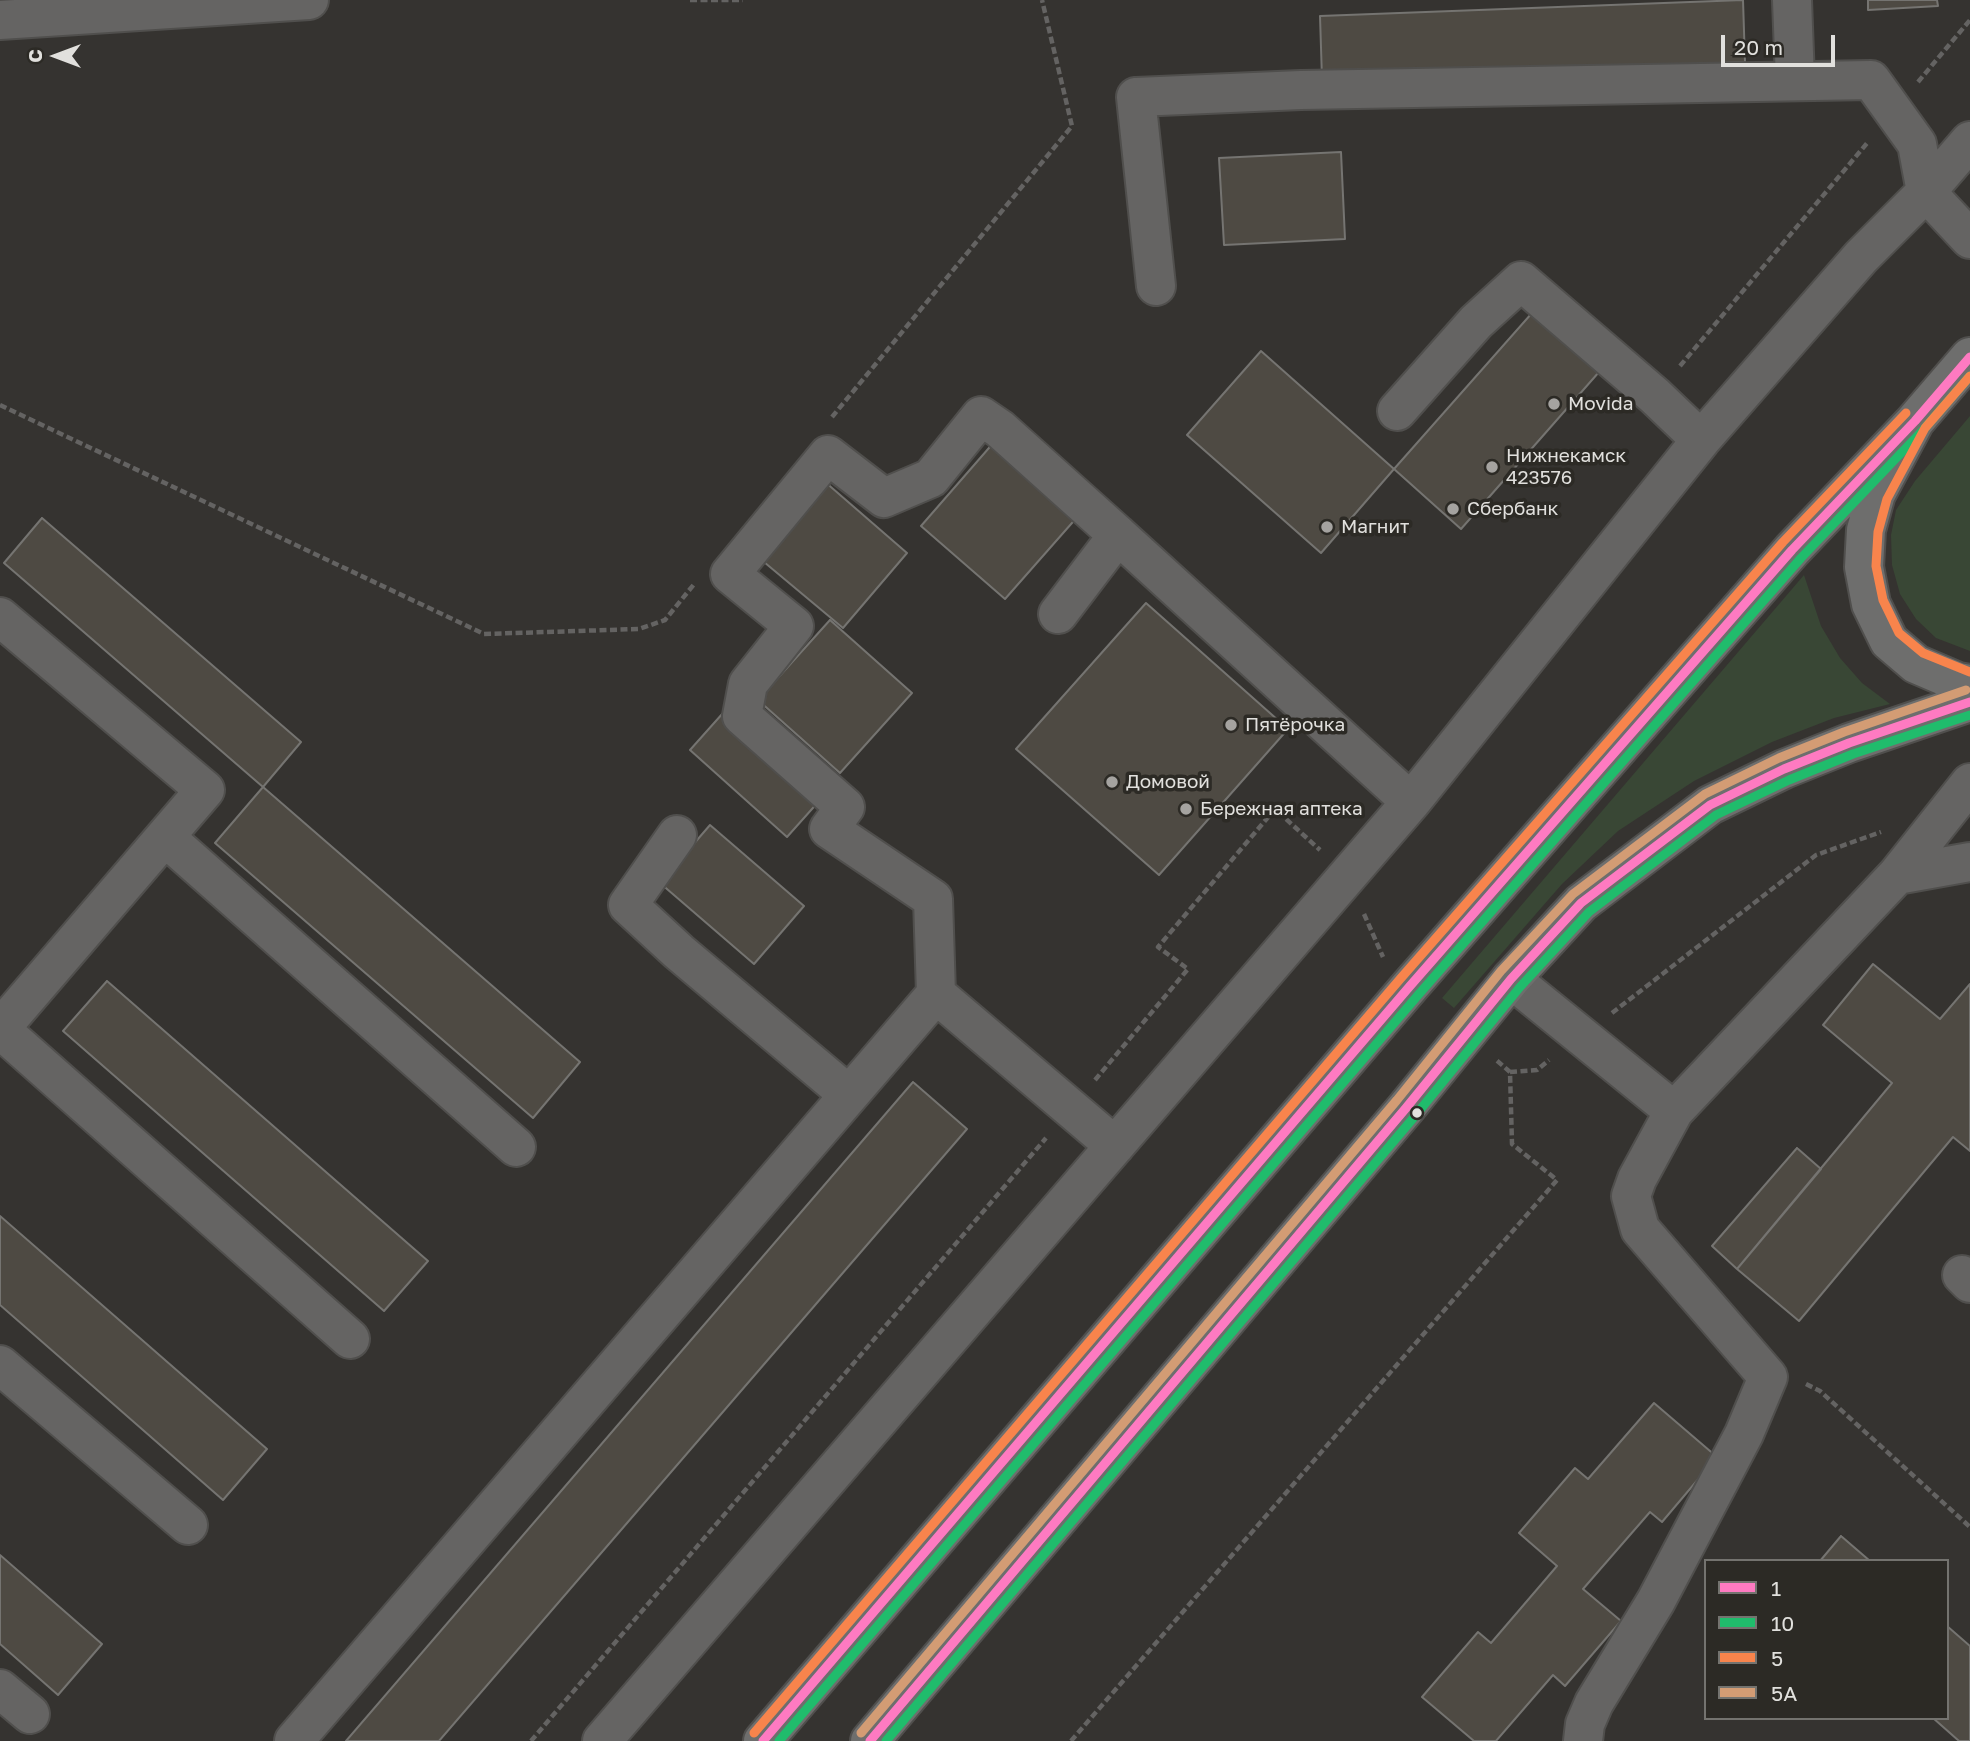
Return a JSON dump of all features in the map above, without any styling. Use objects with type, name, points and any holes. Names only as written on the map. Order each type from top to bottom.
[{"type":"main road","points":[[763,1741],[1419,975],[1792,550],[1915,421],[1970,357]]},
{"type":"main road","points":[[1915,421],[1877,494],[1866,530],[1864,566],[1871,604],[1889,640],[1916,664],[1958,682],[1970,684]]},
{"type":"main road","points":[[870,1741],[1397,1118],[1511,979],[1581,903],[1710,805],[1838,747],[1970,702]]},
{"type":"lane","points":[[0,20],[309,0]]},
{"type":"lane","points":[[1792,0],[1795,80]]},
{"type":"lane","points":[[1156,286],[1136,97],[1301,90],[1871,80],[1917,144],[1926,192],[1970,239]]},
{"type":"lane","points":[[602,1741],[1412,802],[1701,440],[1861,257],[1926,192],[1970,141]]},
{"type":"lane","points":[[1397,411],[1476,322],[1521,281],[1655,396],[1701,440]]},
{"type":"lane","points":[[294,1741],[936,994],[933,899],[829,829],[845,807],[742,716],[748,684],[794,626],[730,574],[828,455],[884,498],[931,478],[981,416],[1000,429],[1412,802]]},
{"type":"lane","points":[[1058,614],[1118,536]]},
{"type":"lane","points":[[0,617],[205,790],[0,1029],[350,1339]]},
{"type":"lane","points":[[1583,1741],[1585,1724],[1594,1703],[1656,1601],[1744,1434],[1768,1377],[1640,1229],[1631,1196],[1637,1179],[1674,1111],[1897,875],[1970,783]]},
{"type":"lane","points":[[677,835],[628,905],[679,952],[849,1095]]},
{"type":"lane","points":[[165,837],[516,1147]]},
{"type":"lane","points":[[1897,875],[1970,862]]},
{"type":"lane","points":[[1511,979],[1674,1111]]},
{"type":"lane","points":[[936,994],[1115,1146]]},
{"type":"lane","points":[[0,1365],[188,1525]]},
{"type":"lane","points":[[0,1689],[30,1714]]},
{"type":"path","points":[[690,0],[743,0]]},
{"type":"path","points":[[824,427],[1072,126],[1042,0]]},
{"type":"path","points":[[1655,396],[1970,20]]},
{"type":"path","points":[[0,405],[484,634],[639,629],[665,620],[700,577]]},
{"type":"path","points":[[1510,1072],[1537,1070],[1816,855],[1883,831]]},
{"type":"path","points":[[1768,1377],[1792,1378],[1820,1391],[1970,1527]]},
{"type":"green space","points":[[1970,416],[1970,651],[1936,638],[1916,619],[1900,594],[1892,565],[1891,535],[1896,510],[1915,481]]},
{"type":"green space","points":[[1804,575],[1821,626],[1840,658],[1862,683],[1890,704],[1834,718],[1772,742],[1694,781],[1618,831],[1562,884],[1454,1008],[1442,998]]},
{"type":"building","points":[[1743,0],[1745,62],[1322,79],[1320,16]]},
{"type":"building","points":[[1868,0],[1937,0],[1938,6],[1868,10]]},
{"type":"building","points":[[1341,152],[1345,239],[1224,245],[1219,158]]},
{"type":"building","points":[[1532,313],[1599,372],[1461,529],[1394,469]]},
{"type":"building","points":[[1261,351],[1394,469],[1321,553],[1187,435]]},
{"type":"building","points":[[995,441],[1079,515],[1005,599],[921,526]]},
{"type":"building","points":[[824,481],[907,553],[843,628],[758,557]]},
{"type":"building","points":[[42,518],[301,742],[263,787],[4,563]]},
{"type":"building","points":[[1146,603],[1288,729],[1159,875],[1016,749]]},
{"type":"building","points":[[830,620],[912,693],[840,773],[758,700]]},
{"type":"building","points":[[723,713],[820,800],[787,837],[690,750]]},
{"type":"building","points":[[263,787],[580,1062],[533,1118],[215,843]]},
{"type":"building","points":[[710,825],[804,906],[754,964],[660,883]]},
{"type":"building","points":[[1873,964],[1940,1019],[1970,984],[1970,1151],[1953,1137],[1799,1321],[1737,1269],[1892,1083],[1823,1025]]},
{"type":"building","points":[[107,981],[428,1261],[384,1311],[63,1031]]},
{"type":"building","points":[[913,1082],[967,1129],[439,1741],[346,1741]]},
{"type":"building","points":[[1797,1148],[1821,1169],[1737,1269],[1712,1246]]},
{"type":"building","points":[[0,1216],[267,1449],[223,1500],[0,1305]]},
{"type":"building","points":[[1654,1403],[1717,1457],[1662,1522],[1650,1512],[1583,1589],[1621,1621],[1565,1686],[1553,1675],[1496,1741],[1474,1741],[1422,1697],[1478,1632],[1491,1643],[1557,1566],[1519,1533],[1575,1468],[1588,1479]]},
{"type":"building","points":[[1841,1536],[1868,1559],[1822,1559]]},
{"type":"building","points":[[0,1555],[102,1644],[58,1695],[0,1644]]},
{"type":"building","points":[[1949,1628],[1970,1646],[1970,1741],[1959,1741],[1935,1720],[1949,1720]]},
{"type":"transit line","name":"1","points":[[763,1741],[1410,986],[1792,550],[1915,421],[1970,357]]},
{"type":"transit line","name":"10","points":[[779,1741],[1419,994],[1801,558],[1924,429],[1970,376]]},
{"type":"transit line","name":"5","points":[[1970,376],[1925,428],[1887,499],[1878,532],[1876,566],[1883,600],[1899,633],[1923,653],[1970,672]]},
{"type":"transit line","name":"5","points":[[754,1733],[1401,978],[1783,542],[1906,413]]},
{"type":"transit line","name":"5А","points":[[861,1733],[1397,1100],[1501,971],[1573,894],[1705,794],[1779,758],[1844,732],[1966,690]]},
{"type":"transit line","name":"1","points":[[870,1741],[1406,1108],[1511,979],[1581,903],[1710,805],[1784,769],[1849,743],[1970,702]]},
{"type":"transit line","name":"10","points":[[886,1741],[1415,1116],[1520,987],[1589,912],[1716,815],[1789,780],[1853,754],[1970,715]]},
{"type":"place","name":"Movida","points":[[1554,404]]},
{"type":"place","name":"Нижнекамск 423576","points":[[1492,467]]},
{"type":"place","name":"Сбербанк","points":[[1453,509]]},
{"type":"place","name":"Магнит","points":[[1327,527]]},
{"type":"place","name":"Пятёрочка","points":[[1231,725]]},
{"type":"place","name":"Домовой","points":[[1112,782]]},
{"type":"place","name":"Бережная аптека","points":[[1186,809]]}]
